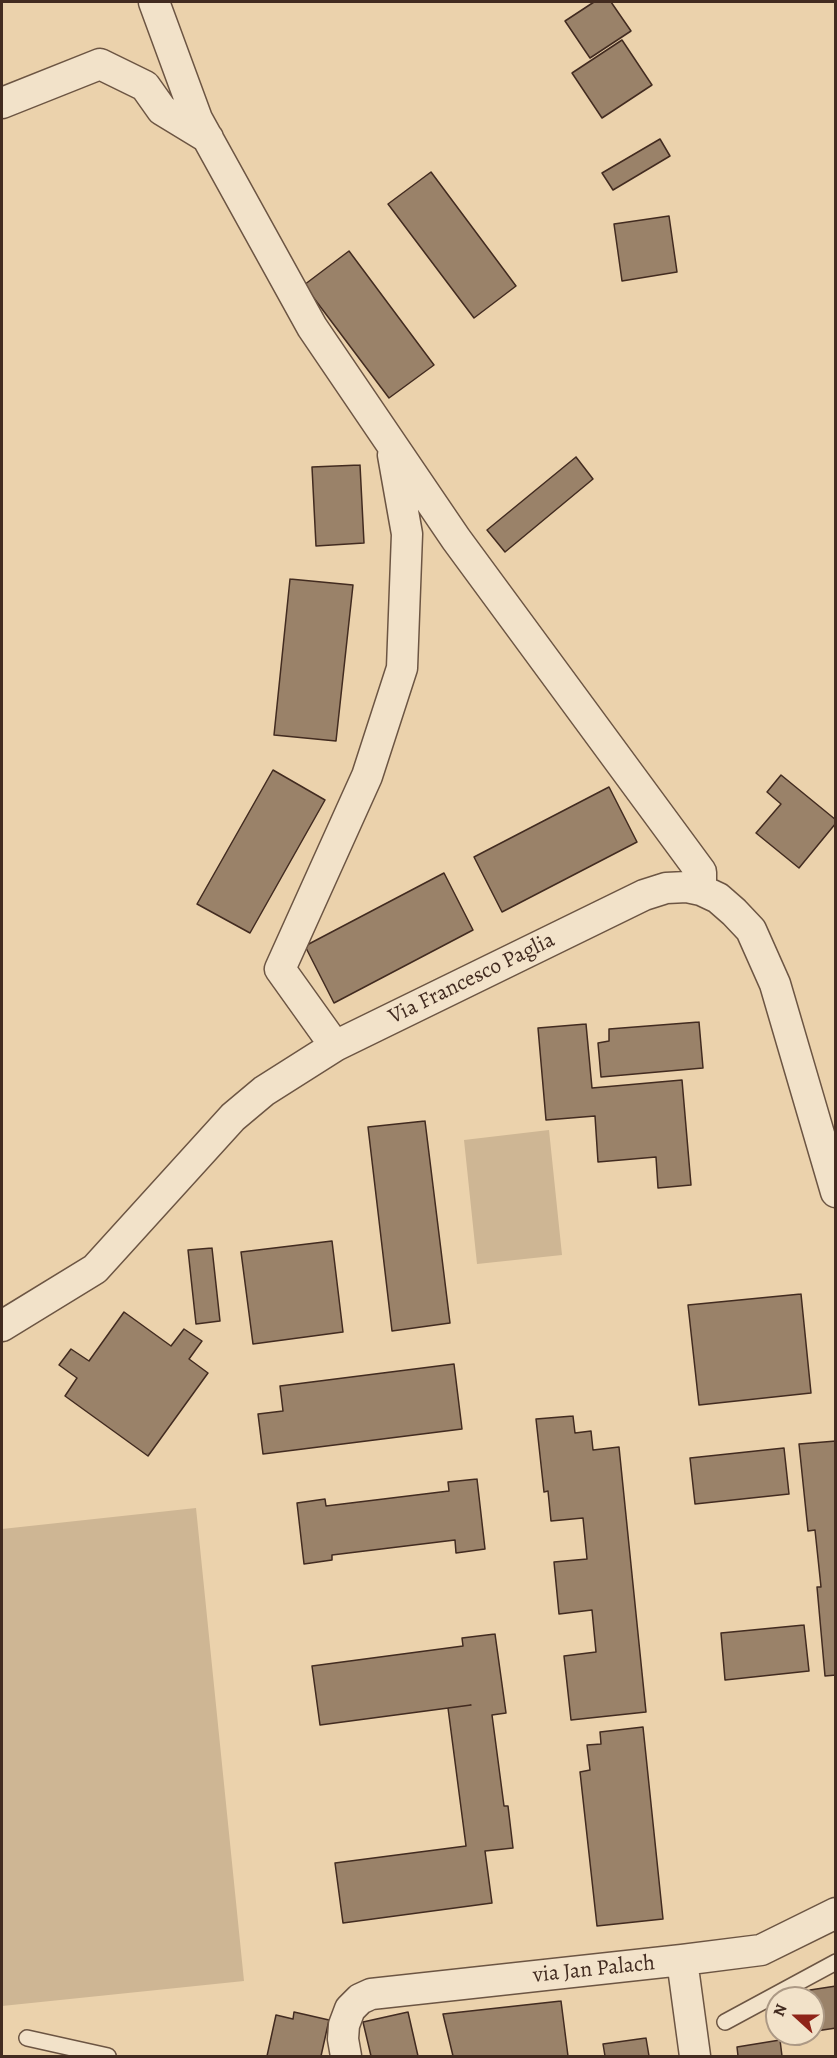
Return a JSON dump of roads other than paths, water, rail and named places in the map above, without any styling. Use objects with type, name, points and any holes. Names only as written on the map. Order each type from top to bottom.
[{"type":"street","points":[[154,2],[197,119],[312,327],[463,549],[701,872],[701,890]]},
{"type":"street","points":[[2,103],[100,64],[145,86],[162,110],[208,138]]},
{"type":"street","points":[[335,1046],[280,969],[367,776],[402,668],[407,534],[391,443]]},
{"type":"street","name":"Via Francesco Paglia","points":[[2,1326],[95,1269],[233,1117],[264,1091],[335,1046],[644,895],[666,888],[687,887],[701,890],[718,898],[751,930],[775,984],[836,1192]]},
{"type":"street","name":"via Jan Palach","points":[[346,2056],[343,2038],[344,2025],[350,2009],[360,1999],[371,1994],[761,1950],[836,1913]]},
{"type":"street","points":[[682,1960],[695,2056]]},
{"type":"lane","points":[[725,2022],[836,1962]]},
{"type":"lane","points":[[27,2038],[108,2056]]}]
